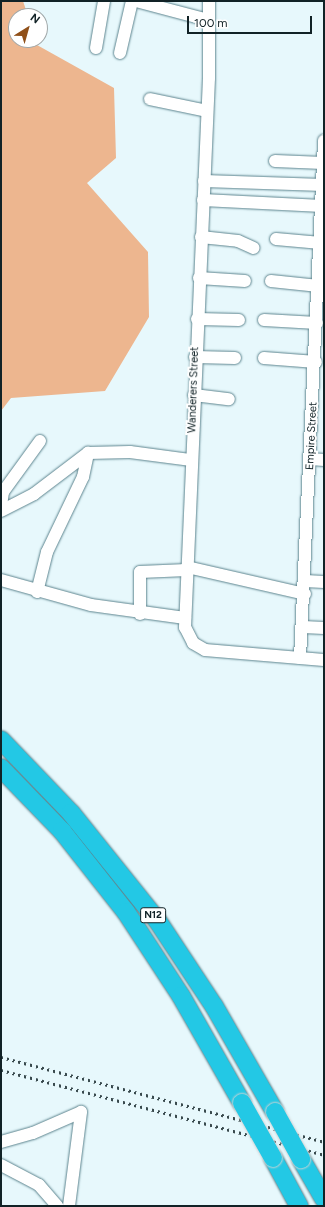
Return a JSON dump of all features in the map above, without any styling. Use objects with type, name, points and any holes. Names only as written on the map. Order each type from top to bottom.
[{"type":"highway","name":"N12","points":[[1,740],[71,813],[152,914],[214,1006],[324,1199]]},
{"type":"highway","name":"N12","points":[[1,768],[62,831],[129,917],[181,996],[299,1206]]},
{"type":"street","points":[[96,48],[104,1]]},
{"type":"street","points":[[120,53],[132,1]]},
{"type":"street","points":[[136,1],[208,20]]},
{"type":"street","name":"Wanderers Street","points":[[208,1],[207,111],[195,357],[185,618],[189,639],[205,650],[324,660]]},
{"type":"street","points":[[150,99],[207,111]]},
{"type":"street","name":"Empire Street","points":[[300,658],[305,594],[311,459],[318,421],[319,383],[316,362],[319,286],[322,258],[321,243],[323,223],[322,206],[324,141]]},
{"type":"street","points":[[275,161],[323,162]]},
{"type":"street","points":[[204,181],[323,181]]},
{"type":"street","points":[[203,200],[322,206]]},
{"type":"street","points":[[201,237],[238,241],[254,248]]},
{"type":"street","points":[[276,239],[321,243]]},
{"type":"street","points":[[199,278],[245,281]]},
{"type":"street","points":[[271,281],[319,286]]},
{"type":"street","points":[[197,319],[238,320]]},
{"type":"street","points":[[264,320],[317,323]]},
{"type":"street","points":[[195,357],[235,358]]},
{"type":"street","points":[[264,358],[316,362]]},
{"type":"street","points":[[194,395],[229,399]]},
{"type":"street","points":[[1,506],[3,492],[40,441]]},
{"type":"street","points":[[1,511],[34,494],[88,454],[130,452],[191,460]]},
{"type":"street","points":[[37,592],[47,552],[83,477],[88,454]]},
{"type":"street","points":[[311,459],[324,460]]},
{"type":"street","points":[[140,614],[140,572],[187,569],[305,594]]},
{"type":"street","points":[[1,580],[37,592],[140,614],[185,618]]},
{"type":"street","points":[[305,581],[324,582]]},
{"type":"street","points":[[303,627],[324,628]]},
{"type":"street","points":[[1,1142],[34,1133],[81,1112],[69,1206]]},
{"type":"street","points":[[1,1165],[39,1185],[57,1206]]},
{"type":"shaded area","points":[[1,1],[23,1],[25,8],[8,8],[8,48],[42,48],[114,88],[116,158],[87,183],[148,252],[149,317],[105,391],[11,398],[1,411]]},
{"type":"railway","points":[[1,1057],[324,1142]]},
{"type":"railway","points":[[1,1070],[324,1155]]}]
